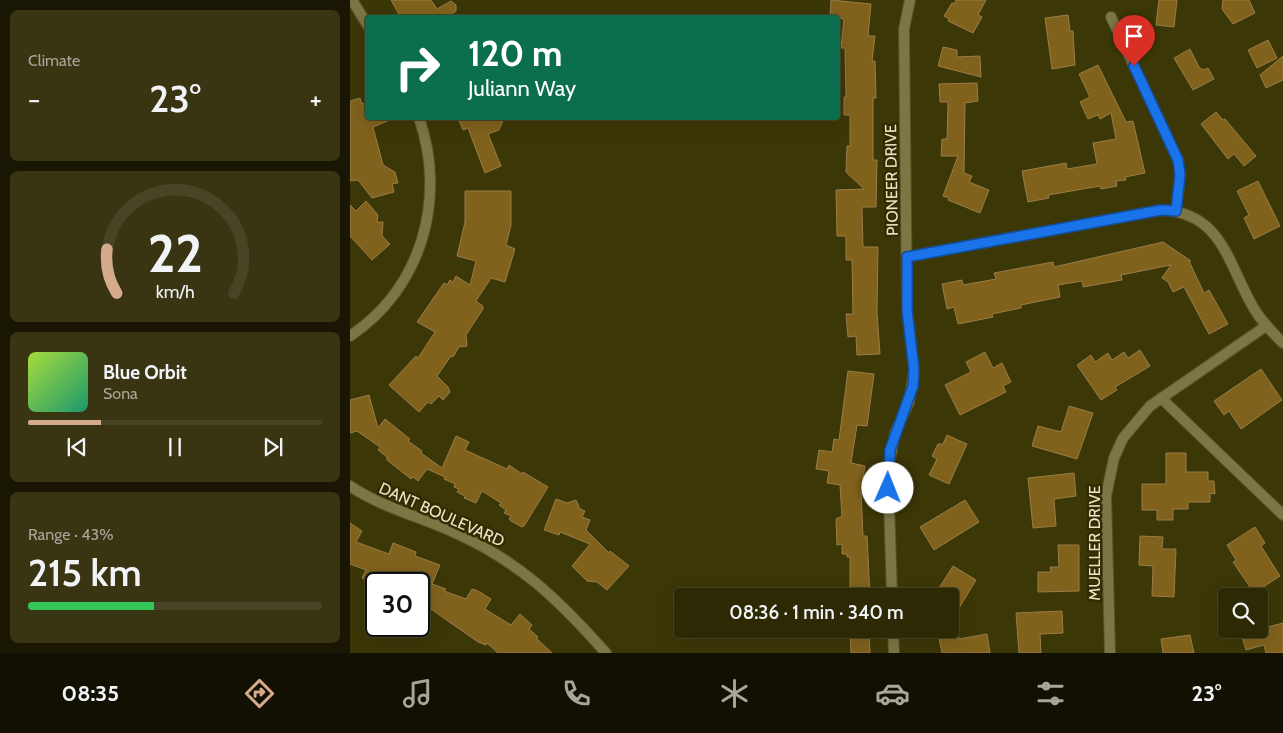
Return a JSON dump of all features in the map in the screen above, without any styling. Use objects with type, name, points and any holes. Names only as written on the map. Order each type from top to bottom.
[{"type":"street","points":[[352,0],[365,21]]},
{"type":"street","name":"PIONEER DRIVE","points":[[892,588],[888,470],[895,432],[909,402],[914,370],[908,324],[904,29],[910,0]]},
{"type":"street","points":[[1111,18],[1178,160],[1180,175],[1176,211]]},
{"type":"street","points":[[350,336],[378,314],[392,298],[404,280],[423,238],[431,197],[431,177],[427,145],[420,120]]},
{"type":"street","points":[[907,257],[1161,210],[1176,211],[1196,218],[1209,227],[1218,238],[1250,303],[1266,326],[1283,343]]},
{"type":"street","name":"MUELLER DRIVE","points":[[1110,653],[1106,496],[1108,477],[1123,438],[1136,420],[1161,398],[1266,326]]},
{"type":"street","points":[[1161,398],[1283,515]]},
{"type":"street","name":"DANT BOULEVARD","points":[[350,486],[381,504],[467,538],[509,561],[552,595],[606,653]]},
{"type":"street","points":[[893,638],[894,653]]},
{"type":"building","points":[[391,0],[431,0],[437,9],[451,1],[456,5],[456,11],[450,15],[399,15]]},
{"type":"building","points":[[831,0],[871,4],[868,36],[875,36],[872,61],[875,61],[876,98],[873,98],[873,160],[877,160],[876,207],[862,207],[863,247],[878,247],[877,312],[880,354],[857,355],[856,336],[848,337],[846,314],[853,314],[852,260],[846,260],[846,236],[837,236],[836,190],[864,189],[846,172],[847,146],[850,146],[850,115],[844,115],[844,97],[846,97],[845,48],[841,48],[844,19],[840,18],[840,15],[830,15]]},
{"type":"building","points":[[956,0],[986,0],[978,15],[982,17],[973,33],[948,21],[949,19],[944,16]]},
{"type":"building","points":[[1159,0],[1177,0],[1174,27],[1156,25]]},
{"type":"building","points":[[1223,0],[1249,0],[1255,13],[1233,24],[1222,9]]},
{"type":"building","points":[[1068,15],[1070,31],[1073,31],[1075,65],[1052,69],[1045,18]]},
{"type":"building","points":[[1268,40],[1277,58],[1257,68],[1248,50]]},
{"type":"building","points":[[943,47],[957,50],[957,57],[980,56],[981,77],[938,66]]},
{"type":"building","points":[[1190,49],[1199,67],[1203,70],[1208,68],[1214,79],[1193,90],[1174,58]]},
{"type":"building","points":[[1283,56],[1283,80],[1266,88],[1260,75]]},
{"type":"building","points":[[1098,65],[1126,122],[1133,121],[1145,173],[1125,177],[1126,180],[1116,181],[1117,186],[1101,189],[1100,186],[1048,195],[1049,198],[1028,202],[1022,171],[1066,163],[1067,169],[1097,164],[1093,143],[1116,139],[1111,113],[1100,119],[1098,115],[1088,119],[1080,102],[1090,97],[1079,74]]},
{"type":"building","points":[[977,83],[978,101],[965,103],[964,173],[972,176],[969,182],[989,190],[980,213],[948,200],[949,198],[943,196],[958,156],[941,156],[942,139],[947,139],[948,102],[940,102],[939,84]]},
{"type":"building","points":[[360,98],[362,104],[365,103],[365,120],[390,120],[373,127],[383,165],[395,172],[398,183],[392,184],[394,192],[372,198],[358,180],[350,181],[350,101]]},
{"type":"building","points":[[1216,112],[1223,120],[1225,119],[1256,156],[1244,166],[1234,154],[1228,159],[1201,124]]},
{"type":"building","points":[[459,120],[503,120],[499,130],[488,134],[501,166],[485,173],[468,128],[463,130]]},
{"type":"building","points":[[1258,181],[1280,226],[1254,239],[1244,218],[1249,215],[1237,191]]},
{"type":"building","points":[[465,191],[511,191],[511,225],[506,245],[515,249],[505,282],[491,278],[476,301],[483,306],[483,309],[466,335],[467,346],[459,347],[437,376],[448,387],[450,392],[443,400],[439,396],[431,404],[428,402],[419,412],[389,385],[416,356],[418,358],[435,332],[417,322],[444,283],[447,285],[450,280],[453,282],[456,276],[470,285],[476,261],[457,256],[465,222]]},
{"type":"building","points":[[366,201],[378,215],[377,222],[383,222],[382,236],[390,244],[372,260],[350,236],[350,205],[356,211]]},
{"type":"building","points":[[1163,242],[1191,261],[1189,261],[1204,293],[1209,290],[1228,324],[1209,334],[1184,287],[1173,292],[1168,282],[1162,278],[1171,265],[1121,275],[1122,280],[1083,287],[1082,281],[1058,285],[1060,297],[1021,305],[1021,308],[992,314],[993,317],[958,324],[954,307],[947,309],[942,284],[962,280],[963,285],[996,279],[994,273],[1053,262],[1054,267]]},
{"type":"building","points":[[1140,350],[1150,366],[1115,387],[1117,390],[1101,400],[1077,365],[1091,355],[1095,362],[1108,353],[1112,360],[1124,352],[1128,358]]},
{"type":"building","points":[[985,352],[993,368],[1002,363],[1011,382],[1003,386],[1006,392],[960,415],[945,385],[971,372],[966,362]]},
{"type":"building","points":[[1261,369],[1282,400],[1241,429],[1229,411],[1224,415],[1214,401]]},
{"type":"building","points":[[848,371],[874,374],[867,426],[857,425],[851,463],[865,466],[861,490],[863,536],[867,536],[870,588],[850,588],[850,557],[847,557],[847,554],[842,554],[842,544],[837,545],[836,520],[842,517],[840,485],[827,483],[829,471],[816,469],[819,450],[832,452],[834,439],[839,440]]},
{"type":"building","points":[[369,395],[378,428],[385,419],[410,439],[408,441],[422,451],[421,453],[442,468],[456,436],[469,442],[465,450],[507,469],[509,465],[548,487],[524,526],[522,527],[511,521],[509,519],[511,516],[504,513],[506,510],[499,505],[501,503],[482,491],[476,503],[464,498],[465,496],[457,492],[459,489],[454,487],[455,484],[444,479],[445,477],[427,469],[418,481],[413,477],[411,479],[387,460],[387,457],[378,450],[380,447],[357,431],[350,433],[350,400]]},
{"type":"building","points":[[1069,406],[1093,413],[1077,459],[1032,446],[1038,426],[1061,432]]},
{"type":"building","points":[[947,435],[967,444],[949,484],[929,475],[937,459],[932,456],[938,444],[943,444]]},
{"type":"building","points":[[1166,453],[1186,453],[1186,472],[1208,472],[1208,481],[1214,481],[1215,494],[1210,493],[1210,502],[1188,502],[1188,509],[1173,509],[1173,520],[1157,520],[1157,510],[1142,510],[1142,484],[1166,484]]},
{"type":"building","points":[[1074,473],[1076,496],[1054,499],[1056,526],[1033,528],[1028,478]]},
{"type":"building","points":[[556,499],[567,503],[576,500],[580,509],[585,511],[582,517],[590,520],[586,530],[609,553],[610,551],[629,566],[607,590],[597,582],[587,581],[572,566],[590,544],[560,532],[559,535],[544,530]]},
{"type":"building","points":[[965,500],[979,522],[934,550],[920,527]]},
{"type":"building","points":[[350,523],[362,531],[356,542],[389,554],[393,543],[416,552],[415,556],[440,565],[432,584],[446,589],[444,591],[466,599],[472,589],[478,591],[491,599],[485,609],[511,625],[520,614],[532,625],[529,629],[538,637],[536,638],[552,653],[498,653],[487,643],[486,645],[478,642],[430,608],[430,572],[365,572],[366,570],[350,564]]},
{"type":"building","points":[[1255,527],[1265,543],[1261,546],[1280,576],[1262,588],[1251,588],[1233,562],[1236,560],[1227,545]]},
{"type":"building","points":[[1140,536],[1163,537],[1162,549],[1176,549],[1174,597],[1152,596],[1153,566],[1139,565]]},
{"type":"building","points":[[1058,545],[1079,545],[1079,591],[1038,592],[1038,572],[1051,572],[1050,567],[1059,567]]},
{"type":"building","points":[[953,566],[976,580],[959,608],[959,588],[939,588]]},
{"type":"building","points":[[1062,611],[1063,633],[1040,634],[1041,653],[1019,653],[1016,613]]},
{"type":"building","points":[[1283,623],[1283,653],[1266,653],[1264,645],[1246,650],[1242,638],[1268,638],[1268,627]]},
{"type":"building","points":[[987,634],[990,653],[942,653],[939,638],[959,639]]},
{"type":"building","points":[[1190,635],[1194,653],[1163,653],[1161,639]]},
{"type":"building","points":[[850,638],[869,638],[870,653],[851,653]]},
{"type":"route","points":[[888,488],[890,450],[895,432],[909,402],[913,386],[914,370],[907,310],[907,257],[1161,210],[1176,211],[1180,175],[1178,160],[1134,66]]}]
